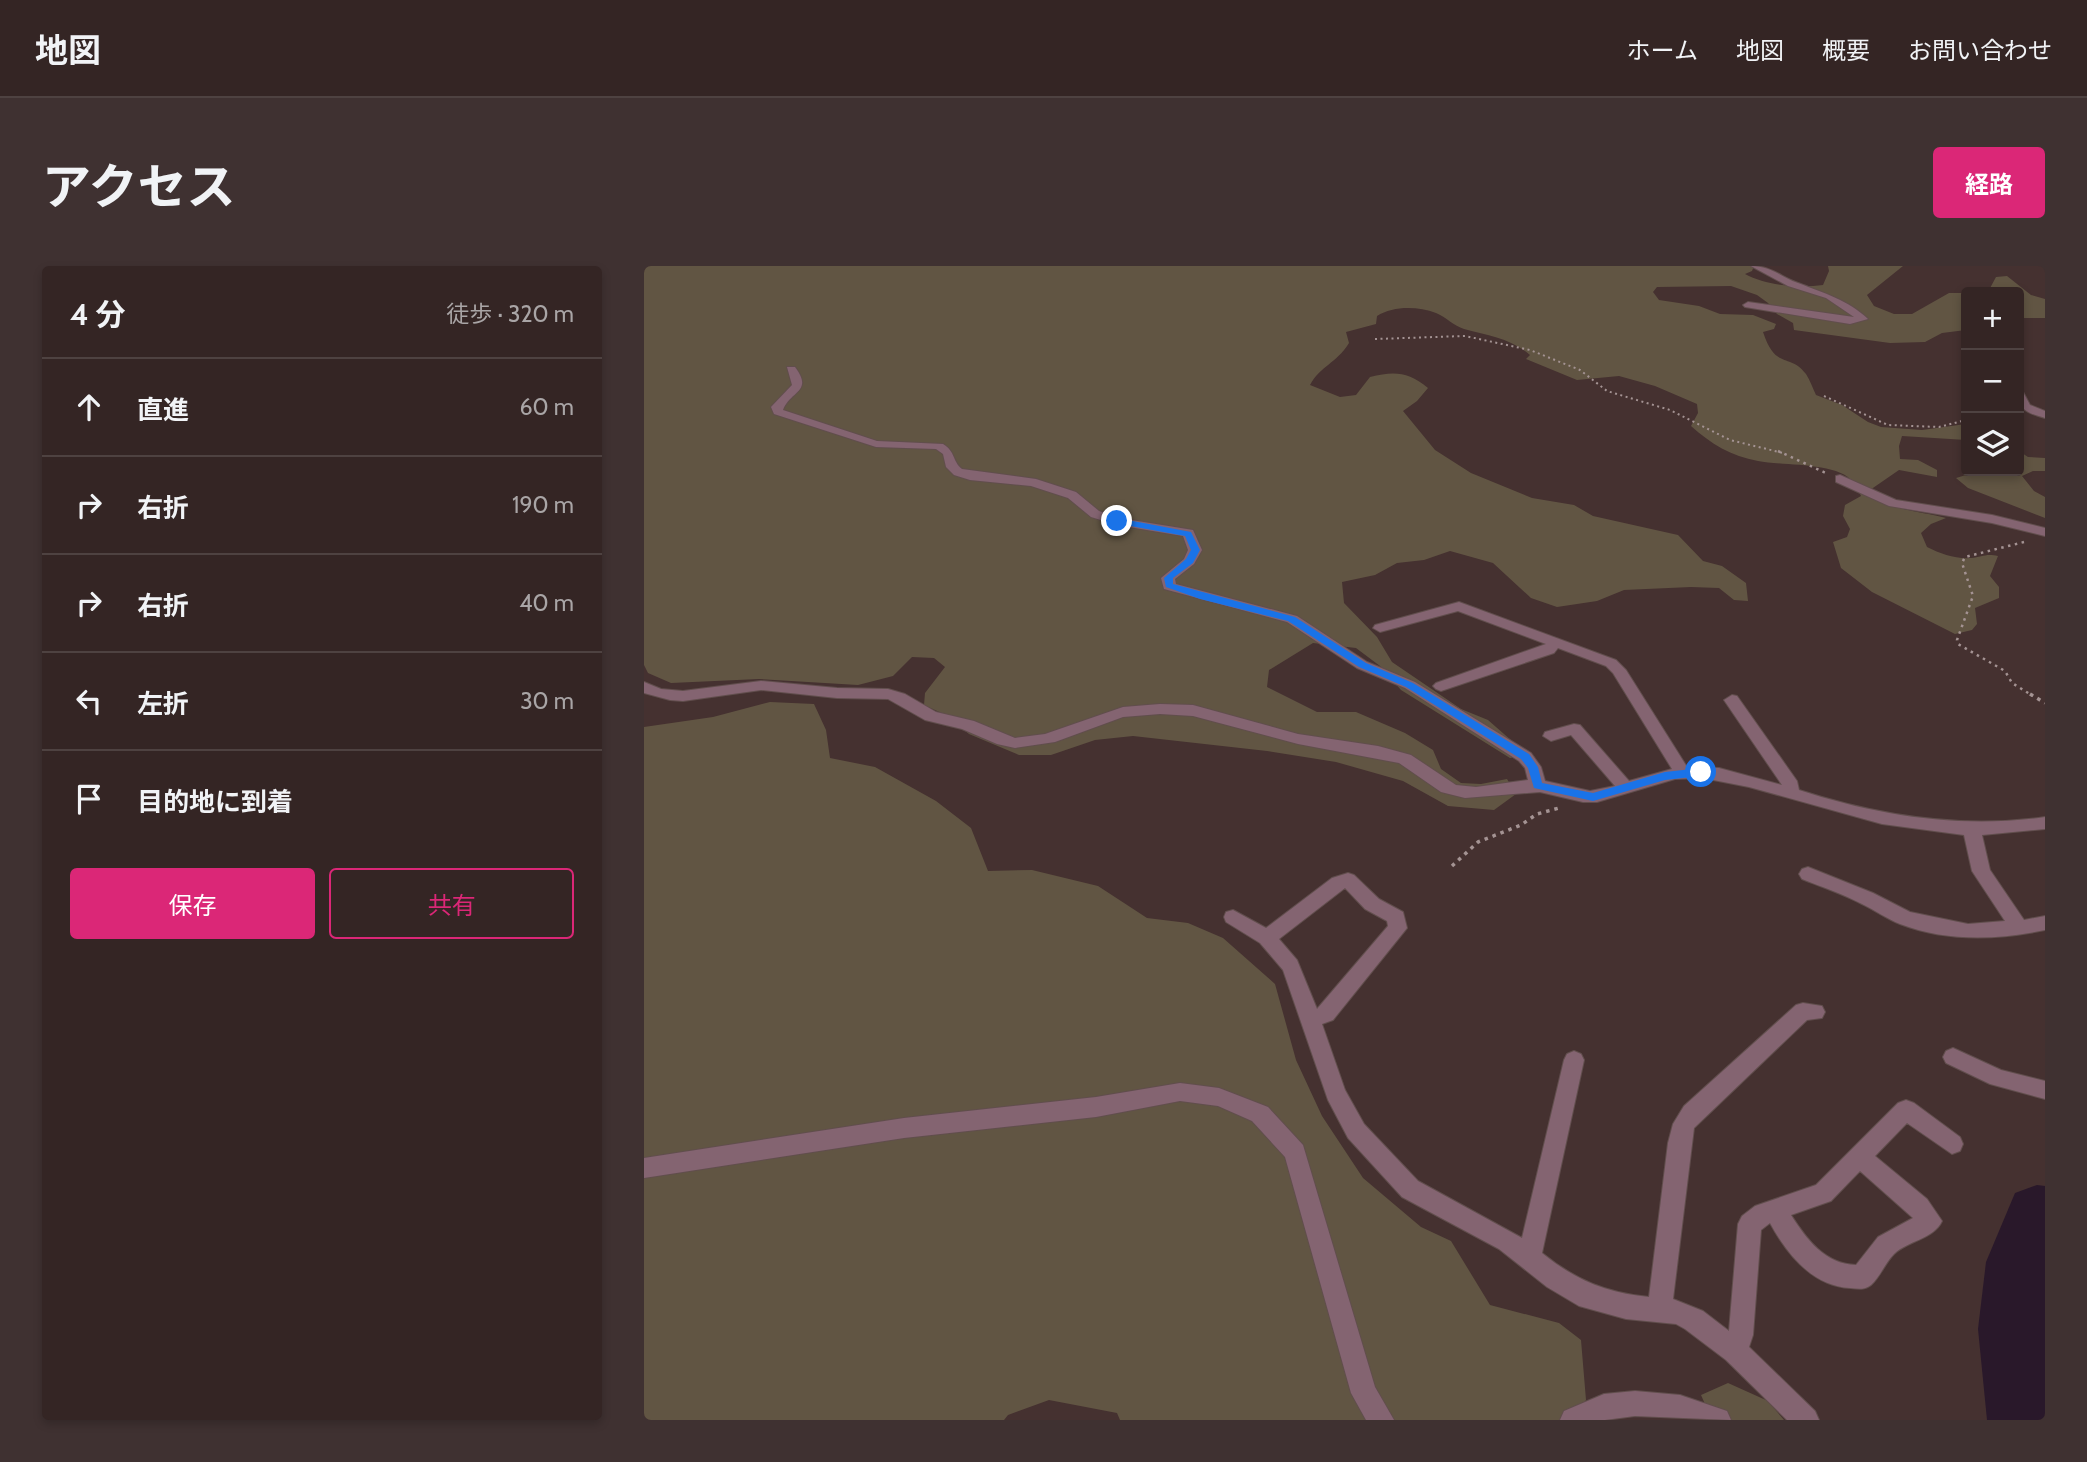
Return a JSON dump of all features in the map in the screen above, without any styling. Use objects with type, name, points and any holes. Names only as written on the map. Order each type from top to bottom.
[{"type":"street","points":[[1748,305],[1850,321],[1863,319],[1829,296],[1791,284],[1782,277],[1756,266]]},
{"type":"street","points":[[791,369],[797,377],[797,386],[777,407],[778,412],[876,444],[939,446],[948,452],[952,467],[958,472],[970,476],[1032,482],[1072,495],[1095,514],[1188,534],[1195,550],[1189,561],[1168,578],[1169,586],[1292,619],[1362,665],[1410,685],[1525,757],[1533,767],[1538,785]]},
{"type":"street","points":[[2024,403],[2040,415],[2045,415]]},
{"type":"street","points":[[1840,479],[1893,503],[1984,517],[2045,532]]},
{"type":"street","points":[[1380,628],[1460,606],[1611,663],[1619,670],[1682,772]]},
{"type":"street","points":[[1441,686],[1549,650],[1555,643]]},
{"type":"street","points":[[644,687],[663,696],[682,696],[750,685],[836,693],[882,692],[901,696],[933,717],[966,724],[1017,744],[1039,741],[1109,715],[1151,709],[1178,709],[1207,712],[1241,724],[1321,744],[1384,753],[1426,769],[1438,782],[1450,789],[1474,794],[1538,785],[1593,797],[1682,772],[1701,772],[1757,781],[1791,794],[1870,815],[1972,830],[1999,830],[2045,823]]},
{"type":"street","points":[[1732,700],[1791,785],[1791,794]]},
{"type":"street","points":[[1551,736],[1574,729],[1626,788]]},
{"type":"street","points":[[1972,830],[1981,871],[2019,929]]},
{"type":"street","points":[[1808,874],[1867,898],[1905,918],[1956,930],[2019,929],[2045,923]]},
{"type":"street","points":[[1267,938],[1338,883],[1348,880],[1372,904],[1396,917],[1398,928],[1326,1014],[1311,1020]]},
{"type":"street","points":[[1233,916],[1267,938],[1290,965],[1335,1093],[1356,1131],[1410,1189],[1507,1241],[1555,1279],[1588,1297],[1626,1307],[1662,1309],[1694,1320],[1735,1351],[1807,1420]]},
{"type":"street","points":[[1662,1309],[1662,1280],[1679,1143],[1684,1124],[1692,1113],[1803,1011],[1815,1012]]},
{"type":"street","points":[[1953,1057],[1997,1078],[2045,1090]]},
{"type":"street","points":[[1529,1256],[1574,1060]]},
{"type":"street","points":[[644,1168],[904,1128],[1096,1108],[1180,1092],[1219,1097],[1260,1114],[1295,1152],[1364,1393],[1381,1420]]},
{"type":"street","points":[[1735,1351],[1741,1335],[1750,1224],[1762,1214],[1823,1193],[1906,1110],[1952,1144]]},
{"type":"street","points":[[1776,1209],[1787,1231],[1815,1265],[1842,1278],[1862,1277],[1886,1245],[1930,1221],[1919,1207],[1859,1157]]},
{"type":"street","points":[[1577,1419],[1609,1406],[1629,1404],[1674,1406],[1718,1420]]},
{"type":"path","points":[[1375,338],[1465,336],[1530,350],[1580,370],[1607,391],[1670,410],[1730,440],[1780,452],[1840,479]]},
{"type":"path","points":[[1824,396],[1840,400],[1888,425],[1939,426],[1961,421]]},
{"type":"path","points":[[2033,541],[1983,550],[1965,557],[1962,563],[1973,596],[1957,640],[1958,644],[2004,671],[2012,683],[2045,703]]},
{"type":"path","points":[[1452,866],[1478,842],[1521,825],[1536,814],[1593,797]]},
{"type":"shaded area","points":[[644,266],[1754,266],[1752,271],[1745,274],[1773,284],[1804,286],[1823,285],[1829,271],[1828,266],[1903,266],[1867,295],[1874,306],[1894,314],[1912,314],[1949,293],[1961,293],[1961,331],[1942,333],[1925,342],[1890,343],[1794,330],[1793,323],[1777,314],[1757,295],[1731,286],[1657,287],[1653,292],[1659,300],[1699,306],[1720,314],[1753,315],[1776,324],[1774,329],[1763,332],[1773,352],[1800,367],[1816,395],[1842,405],[1868,422],[1881,427],[1922,430],[1961,425],[1961,440],[1902,436],[1899,446],[1900,459],[1918,460],[1937,470],[1937,477],[1899,470],[1870,490],[1876,497],[1894,506],[1946,518],[1931,524],[1921,533],[1927,547],[1959,558],[1998,556],[1990,576],[1999,587],[1999,598],[1975,608],[1977,624],[1972,630],[1955,634],[1872,592],[1841,568],[1833,542],[1847,537],[1850,529],[1843,516],[1845,505],[1861,496],[1846,476],[1823,468],[1768,463],[1739,456],[1714,444],[1691,426],[1698,413],[1697,404],[1655,386],[1619,376],[1577,380],[1526,359],[1530,355],[1507,341],[1460,328],[1436,313],[1421,309],[1390,310],[1377,316],[1376,324],[1346,332],[1349,343],[1310,385],[1340,397],[1356,395],[1370,377],[1401,374],[1414,379],[1428,388],[1417,401],[1403,411],[1435,450],[1471,473],[1532,498],[1574,505],[1593,516],[1678,535],[1703,561],[1722,566],[1746,583],[1748,601],[1734,600],[1719,588],[1691,587],[1624,590],[1597,601],[1557,607],[1531,598],[1493,563],[1450,551],[1424,560],[1397,563],[1375,575],[1342,582],[1344,603],[1377,637],[1392,662],[1461,709],[1488,720],[1528,755],[1510,758],[1401,690],[1380,666],[1356,648],[1313,643],[1269,670],[1267,687],[1317,712],[1356,712],[1405,733],[1433,750],[1441,769],[1461,783],[1481,784],[1507,779],[1516,794],[1494,810],[1448,806],[1403,781],[1336,762],[1267,751],[1133,736],[1095,740],[1051,755],[1019,755],[969,734],[948,716],[924,705],[925,693],[945,667],[934,658],[912,657],[893,676],[858,685],[759,679],[671,683],[648,673],[644,665]]},
{"type":"shaded area","points":[[2007,276],[2021,287],[1991,287],[1996,277]]},
{"type":"shaded area","points":[[2024,289],[2031,295],[2045,299],[2045,318],[2024,318]]},
{"type":"shaded area","points":[[2024,454],[2045,458],[2045,471],[2033,471],[2024,475]]},
{"type":"shaded area","points":[[2022,476],[2034,491],[2045,497],[2045,518],[1968,488],[1956,478]]},
{"type":"shaded area","points":[[770,702],[814,704],[826,730],[830,758],[875,767],[936,801],[971,828],[988,871],[1032,870],[1098,886],[1147,918],[1188,923],[1223,938],[1275,984],[1296,1060],[1322,1116],[1363,1178],[1421,1227],[1451,1241],[1490,1305],[1559,1323],[1581,1340],[1586,1400],[1572,1420],[1120,1420],[1117,1413],[1049,1400],[1008,1415],[1004,1420],[644,1420],[644,727],[713,717]]},
{"type":"shaded area","points":[[2037,1185],[2045,1186],[2045,1420],[1987,1420],[1978,1329],[1986,1262],[2015,1193]]},
{"type":"shaded area","points":[[1728,1383],[1768,1401],[1784,1420],[1712,1420],[1701,1395]]},
{"type":"route","points":[[1117,521],[1188,534],[1195,544],[1195,550],[1189,561],[1168,578],[1169,586],[1292,619],[1362,665],[1410,685],[1525,757],[1533,767],[1538,785],[1593,797],[1682,772],[1701,772]]}]
